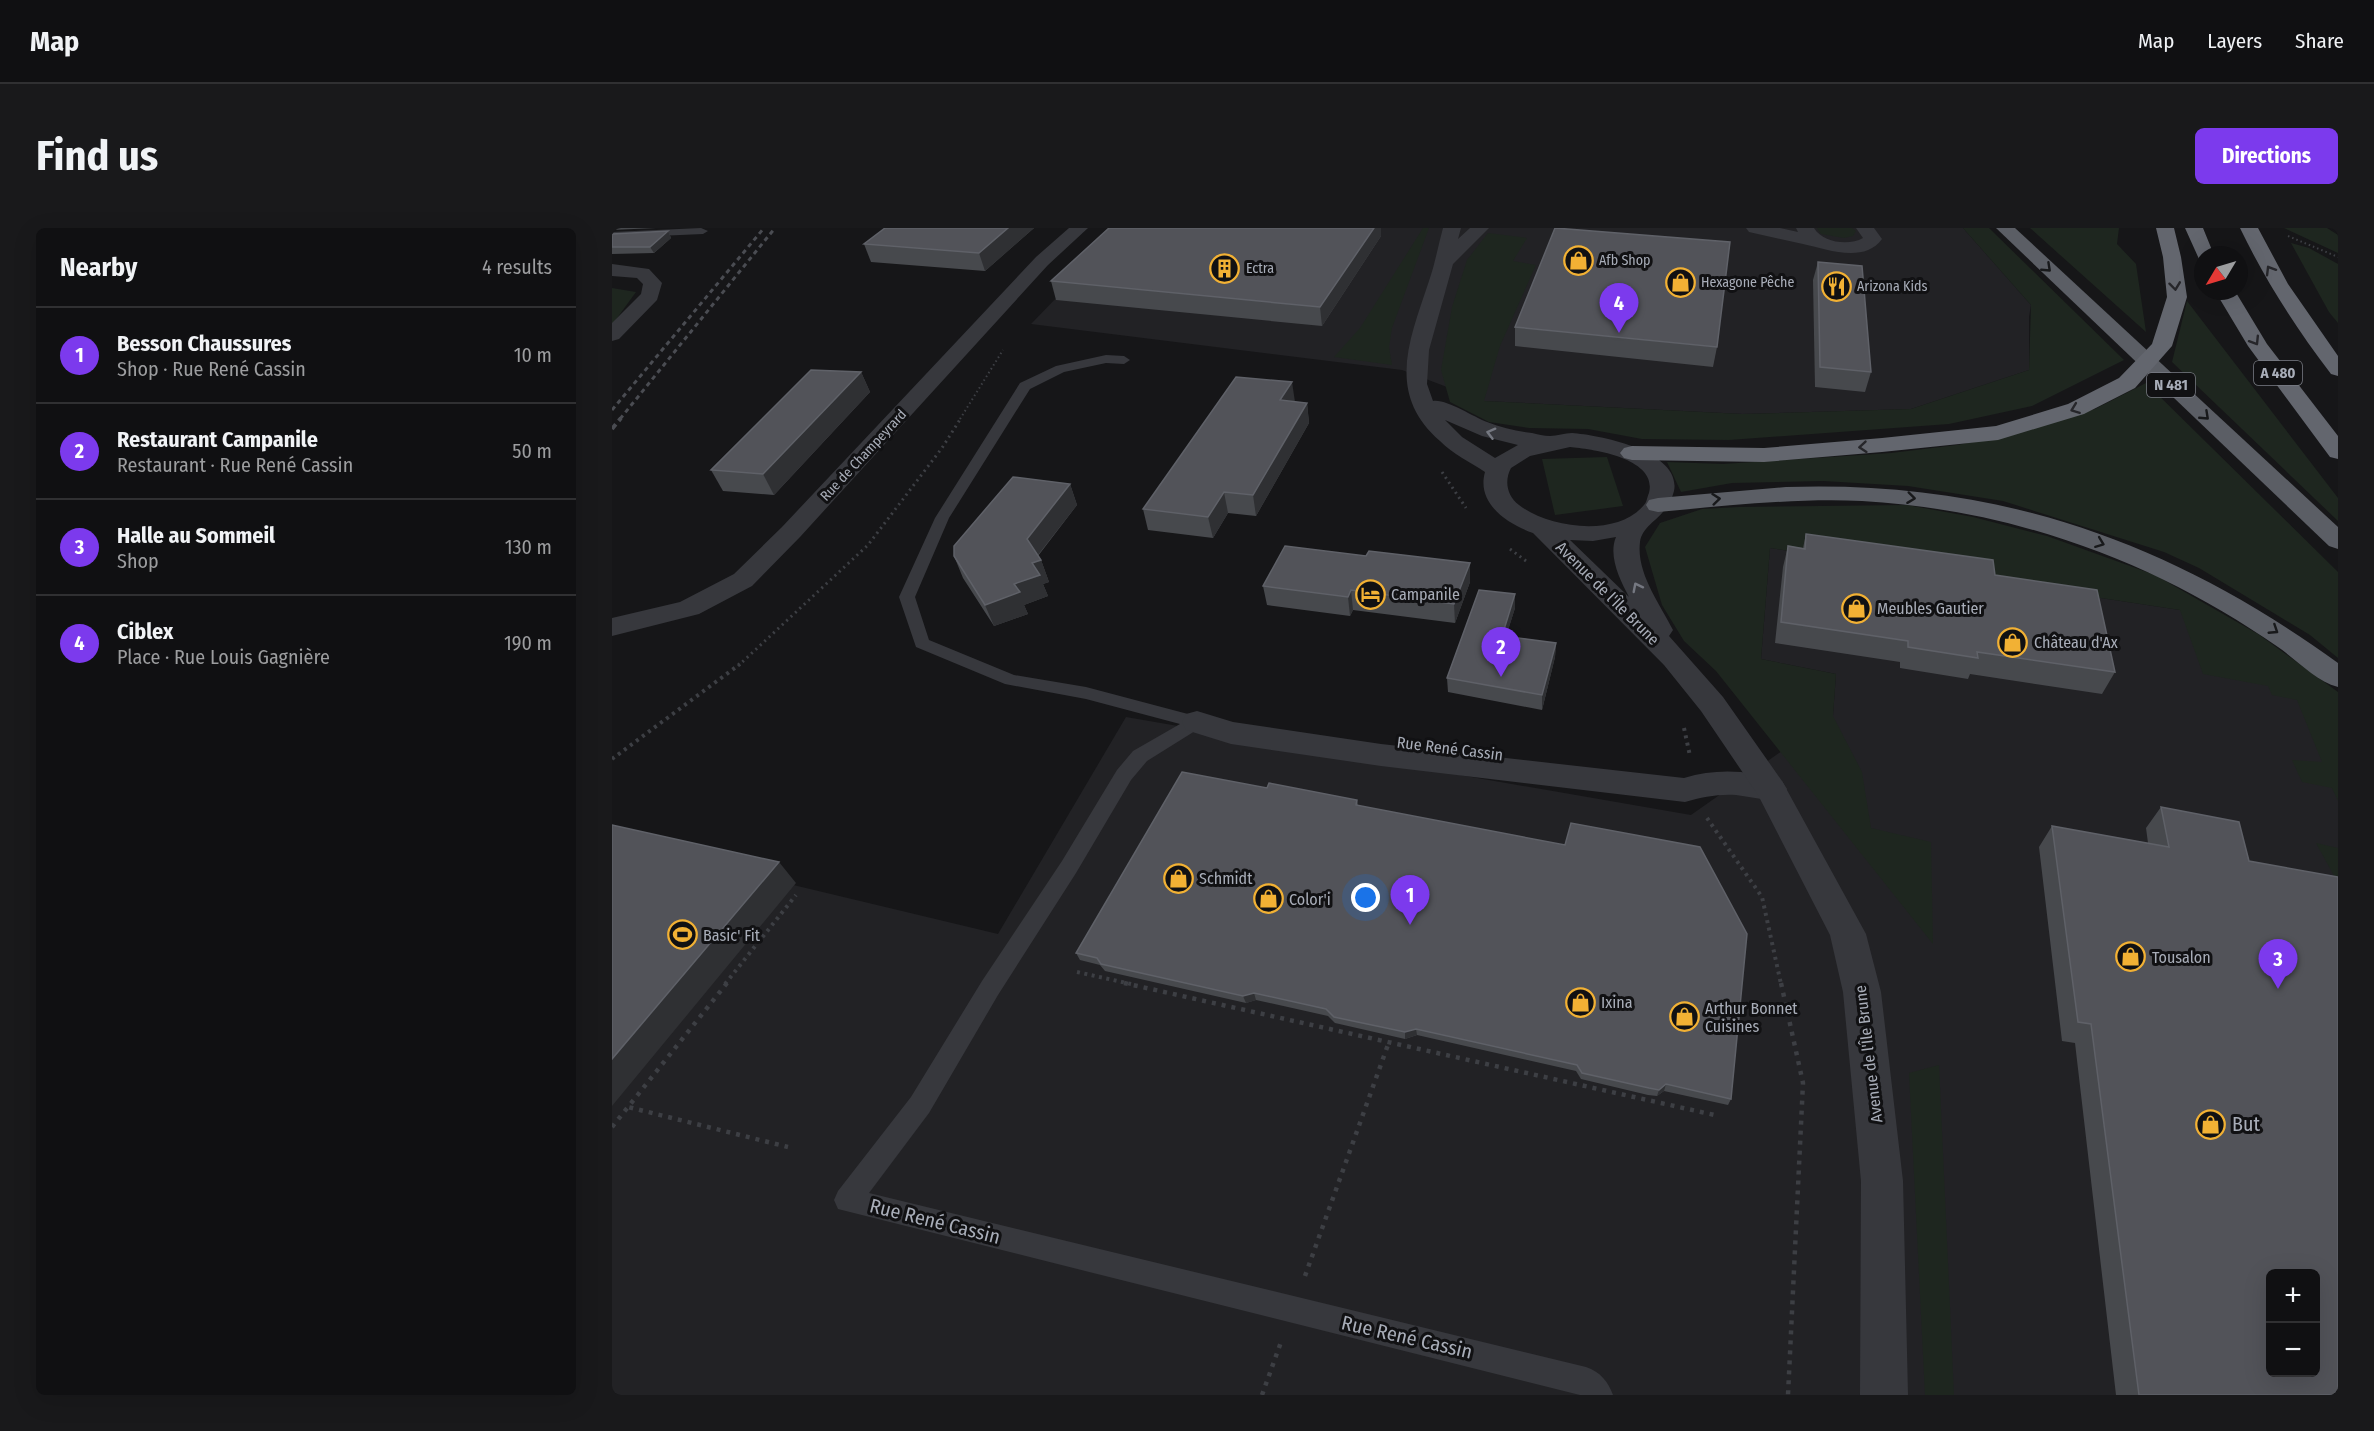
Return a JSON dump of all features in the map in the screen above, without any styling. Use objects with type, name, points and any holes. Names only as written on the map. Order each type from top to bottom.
[{"type":"highway","name":"N 481","points":[[2005,228],[2338,541]]},
{"type":"highway","points":[[1632,453],[1764,455],[1998,433],[2076,410],[2127,383],[2163,346],[2177,297],[2172,257],[2165,228]]},
{"type":"highway","points":[[2194,228],[2201,246]]},
{"type":"highway","name":"A 480","points":[[2249,228],[2263,258],[2289,301],[2338,370]]},
{"type":"highway","name":"A 480","points":[[2230,300],[2258,346],[2338,452]]},
{"type":"highway","points":[[1658,505],[1743,496],[1862,494],[1922,499],[2021,518],[2085,538],[2196,584],[2303,649],[2338,677]]},
{"type":"street","name":"Rue de Champeyrard","points":[[612,627],[689,608],[743,580],[791,532],[1042,261],[1079,228]]},
{"type":"street","points":[[1452,228],[1445,262],[1427,317],[1417,365],[1420,399],[1433,422],[1454,441],[1498,470]]},
{"type":"street","points":[[1445,262],[1480,228]]},
{"type":"street","points":[[1755,228],[1811,234],[1846,248],[1864,246],[1873,239],[1865,228]]},
{"type":"street","points":[[612,270],[642,273],[653,283],[650,296],[612,334]]},
{"type":"street","points":[[1422,399],[1478,429],[1508,438],[1548,442],[1592,441],[1632,453],[1648,464],[1659,477],[1662,491],[1658,505],[1634,524],[1590,533],[1566,532],[1542,527],[1522,519],[1506,508],[1497,495],[1495,482],[1498,470],[1510,458],[1527,448],[1548,442]]},
{"type":"street","name":"Avenue de l'Île Brune","points":[[1634,524],[1627,542],[1630,573],[1674,658]]},
{"type":"street","name":"Avenue de l'Île Brune","points":[[1542,527],[1674,658],[1712,704],[1771,789],[1848,934],[1862,992],[1882,1181],[1884,1395]]},
{"type":"street","name":"Rue René Cassin","points":[[1197,722],[1232,733],[1381,755],[1684,790],[1700,783],[1748,784],[1771,789]]},
{"type":"lane","points":[[612,235],[703,231]]},
{"type":"lane","points":[[1125,360],[1106,359],[1060,369],[1025,386],[942,518],[907,597],[922,643],[1011,680],[1086,693],[1197,722]]},
{"type":"lane","name":"Rue René Cassin","points":[[1197,722],[1140,756],[1124,775],[1069,867],[990,988],[920,1105],[847,1200],[1586,1381],[1599,1395]]},
{"type":"path","points":[[2285,235],[2338,257]]},
{"type":"path","points":[[612,759],[739,665],[868,545],[942,448],[1004,348]]},
{"type":"path","points":[[1706,816],[1762,897],[1803,1083],[1788,1395]]},
{"type":"path","points":[[612,1127],[796,895]]},
{"type":"path","points":[[1077,972],[1719,1116]]},
{"type":"path","points":[[1262,1395],[1389,1042]]},
{"type":"path","points":[[628,1107],[788,1147]]},
{"type":"shaded area","points":[[1124,228],[1963,228],[2031,305],[2029,370],[1911,409],[1743,414],[1484,401],[1402,370],[1031,324]]},
{"type":"shaded area","points":[[1423,228],[1429,228],[1392,328],[1389,347],[1392,365],[1334,357],[1360,328]]},
{"type":"shaded area","points":[[1817,228],[1852,228],[1856,231],[1853,236],[1844,238],[1821,234]]},
{"type":"shaded area","points":[[1963,228],[1989,228],[2124,360],[2032,406],[1949,424],[1729,440],[1642,439],[1588,429],[1529,428],[1489,422],[1450,402],[1441,370],[1452,307],[1467,260],[1488,233],[1527,238],[1513,261],[1536,265],[1500,346],[1484,401],[1742,414],[1911,409],[2029,370],[2031,305]]},
{"type":"shaded area","points":[[2030,228],[2119,228],[2117,244],[2136,264],[2146,332]]},
{"type":"shaded area","points":[[2284,228],[2327,228],[2338,235],[2338,253]]},
{"type":"shaded area","points":[[2291,243],[2309,248],[2338,264],[2338,323],[2329,312]]},
{"type":"shaded area","points":[[612,288],[636,292],[612,325]]},
{"type":"shaded area","points":[[2187,301],[2338,498],[2338,521],[2172,362]]},
{"type":"shaded area","points":[[2146,383],[2338,572],[2338,658],[2310,635],[2199,568],[2164,552],[2003,501],[1908,486],[1823,481],[1732,483],[1681,492],[1667,462],[1723,464],[1891,453],[1957,445],[2011,435],[2095,409]]},
{"type":"shaded area","points":[[1607,457],[1623,506],[1555,515],[1542,459]]},
{"type":"shaded area","points":[[1907,505],[1973,517],[2047,536],[2155,575],[2258,634],[2338,692],[2338,801],[2332,788],[2302,782],[2292,760],[2322,762],[2297,700],[2272,695],[2268,686],[2203,674],[2180,610],[1770,548],[1761,659],[1836,674],[1833,716],[1862,772],[1871,828],[1931,842],[1933,944],[1716,671],[1684,641],[1662,605],[1645,547],[1660,523],[1702,509]]},
{"type":"shaded area","points":[[1770,548],[2180,610],[2338,724],[2338,1395],[612,1395],[612,853],[627,845],[998,934],[1126,717],[1691,815],[1833,715],[1836,674],[1761,659]]},
{"type":"shaded area","points":[[2316,843],[2338,848],[2338,883]]},
{"type":"shaded area","points":[[1939,1065],[1954,1395],[1925,1395],[1909,1073]]},
{"type":"building","points":[[885,228],[1008,228],[979,253],[864,244]]},
{"type":"building","name":"Ectra","points":[[1109,228],[1374,228],[1320,307],[1051,281]]},
{"type":"building","points":[[1555,228],[1730,242],[1717,347],[1515,327]]},
{"type":"building","points":[[668,231],[650,247],[612,247],[612,234]]},
{"type":"building","points":[[1818,262],[1862,266],[1871,372],[1820,367]]},
{"type":"building","points":[[811,370],[861,372],[763,474],[711,470]]},
{"type":"building","points":[[1236,377],[1292,382],[1280,400],[1307,403],[1253,495],[1224,492],[1208,517],[1143,509]]},
{"type":"building","points":[[1013,477],[1070,484],[1027,539],[1041,560],[1032,563],[1040,575],[1014,584],[1020,592],[985,605],[954,556],[954,546]]},
{"type":"building","points":[[1806,534],[1993,560],[1995,575],[2097,590],[2115,672],[1977,652],[1978,658],[1908,647],[1908,641],[1781,622],[1788,546],[1805,549]]},
{"type":"building","points":[[1285,546],[1366,556],[1369,551],[1470,563],[1454,604],[1351,590],[1348,597],[1263,586]]},
{"type":"building","points":[[1479,590],[1515,594],[1502,636],[1556,643],[1542,695],[1447,678]]},
{"type":"building","points":[[1182,772],[1267,788],[1269,783],[1357,800],[1356,805],[1565,845],[1571,823],[1700,847],[1747,934],[1731,1099],[1666,1084],[1659,1090],[1649,1088],[1582,1073],[1577,1065],[1416,1029],[1405,1032],[1334,1017],[1326,1009],[1254,993],[1243,996],[1101,964],[1097,958],[1076,953]]},
{"type":"building","name":"But","points":[[2161,807],[2239,822],[2249,861],[2338,877],[2338,1395],[2139,1395],[2091,1024],[2078,1022],[2052,826],[2169,847]]},
{"type":"building","name":"Basic' Fit","points":[[612,825],[779,862],[612,1059]]},
{"type":"railway","points":[[612,410],[764,228]]},
{"type":"railway","points":[[620,419],[775,228]]},
{"type":"railway","points":[[612,429],[621,418]]},
{"type":"place","name":"Afb Shop","points":[[1578,260]]},
{"type":"place","name":"Ectra","points":[[1225,268]]},
{"type":"place","name":"Hexagone Pêche","points":[[1680,282]]},
{"type":"place","name":"Arizona Kids","points":[[1836,286]]},
{"type":"place","name":"Ciblex","points":[[1619,333]]},
{"type":"place","name":"Campanile","points":[[1370,594]]},
{"type":"place","name":"Meubles Gautier","points":[[1856,608]]},
{"type":"place","name":"Château d'Ax","points":[[2013,642]]},
{"type":"place","name":"Restaurant Campanile","points":[[1501,677]]},
{"type":"place","name":"Schmidt","points":[[1178,878]]},
{"type":"place","name":"Color'i","points":[[1268,899]]},
{"type":"place","name":"Besson Chaussures","points":[[1410,925]]},
{"type":"place","name":"Basic' Fit","points":[[682,935]]},
{"type":"place","name":"Tousalon","points":[[2131,957]]},
{"type":"place","name":"Halle au Sommeil","points":[[2278,989]]},
{"type":"place","name":"Ixina","points":[[1580,1002]]},
{"type":"place","name":"Arthur Bonnet Cuisines","points":[[1684,1017]]},
{"type":"place","name":"But","points":[[2211,1124]]}]
